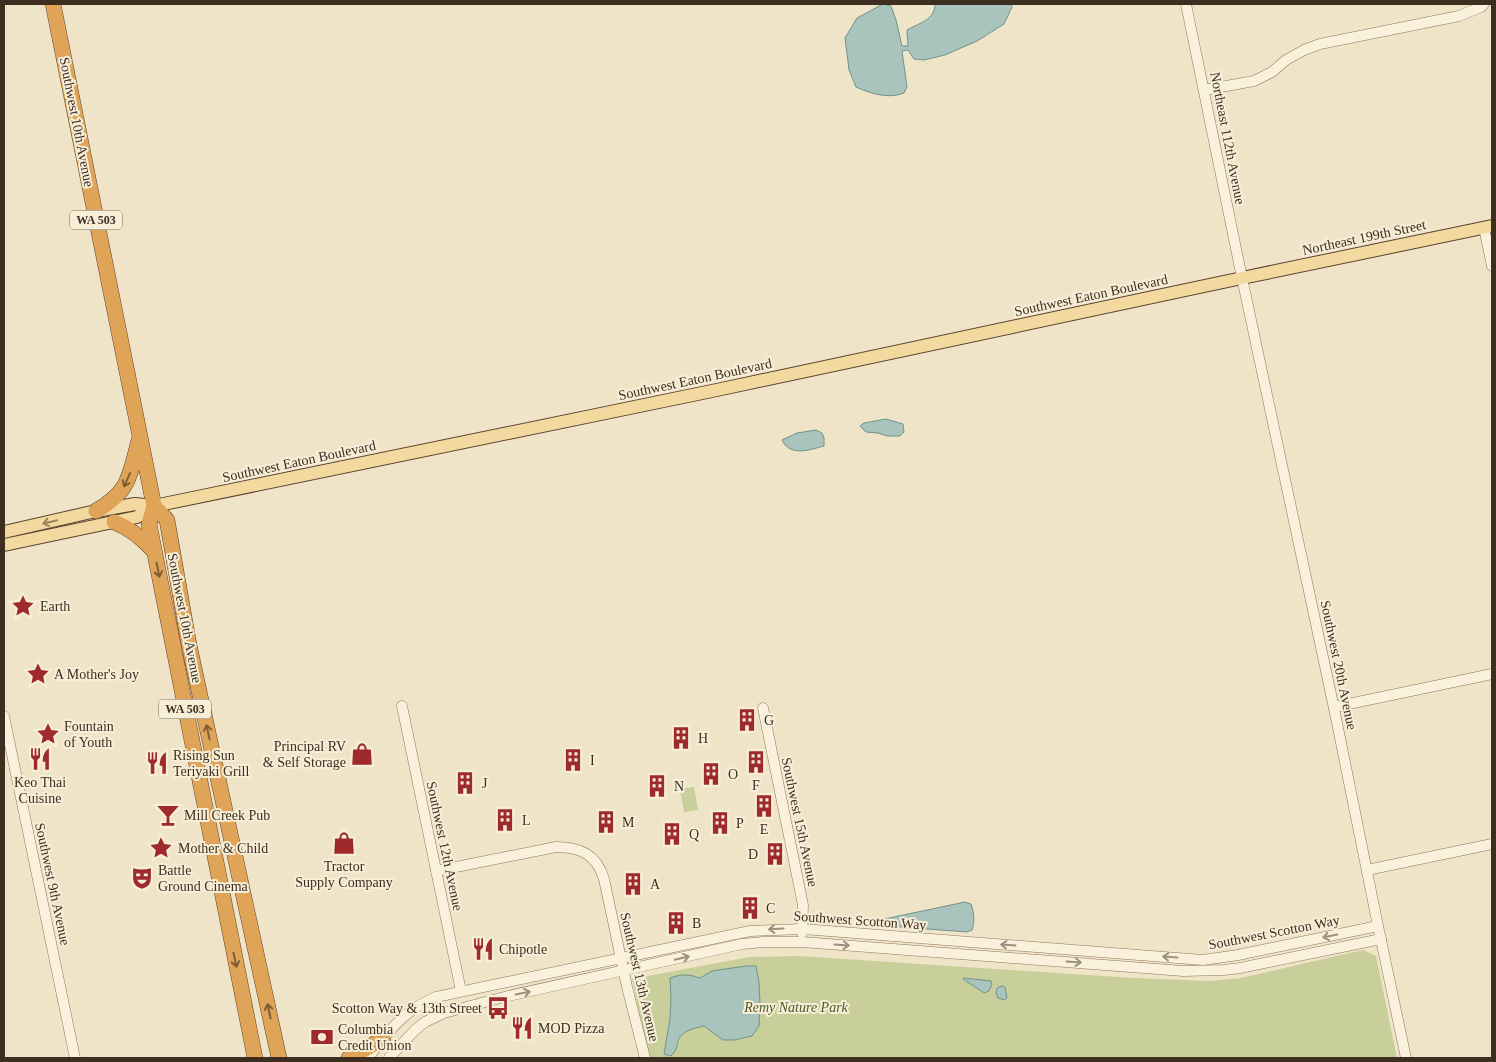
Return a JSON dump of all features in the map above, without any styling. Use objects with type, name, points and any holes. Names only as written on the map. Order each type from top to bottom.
[{"type":"highway","name":"Southwest 10th Avenue","points":[[53,4],[154,506],[149,524],[255,1058]]},
{"type":"highway","points":[[96,511],[112,501],[122,491],[130,474],[140,436]]},
{"type":"highway","name":"Southwest 10th Avenue","points":[[154,506],[167,520],[189,645],[281,1057]]},
{"type":"highway","points":[[114,522],[138,535],[154,551]]},
{"type":"highway","points":[[350,1058],[383,1039]]},
{"type":"main road","name":"Northeast 199th Street","points":[[1242,278],[1488,227]]},
{"type":"main road","name":"Southwest Eaton Boulevard","points":[[5,533],[96,511],[135,504],[154,506],[710,392],[1242,278]]},
{"type":"main road","name":"Southwest Eaton Boulevard","points":[[4,545],[137,517],[154,506]]},
{"type":"street","name":"Northeast 112th Avenue","points":[[1186,4],[1242,278]]},
{"type":"street","points":[[1204,90],[1254,81],[1272,72],[1286,60],[1320,44],[1459,16],[1484,4]]},
{"type":"street","points":[[1488,227],[1492,266]]},
{"type":"street","name":"Southwest 20th Avenue","points":[[1242,278],[1334,707],[1406,1058]]},
{"type":"street","points":[[1334,707],[1492,674]]},
{"type":"street","name":"Southwest 12th Avenue","points":[[402,706],[461,991]]},
{"type":"street","name":"Southwest 15th Avenue","points":[[763,708],[803,904],[802,942]]},
{"type":"street","name":"Southwest 9th Avenue","points":[[4,716],[75,1058]]},
{"type":"street","points":[[1367,870],[1492,844]]},
{"type":"street","name":"Southwest 13th Avenue","points":[[436,871],[556,847],[574,848],[588,854],[596,861],[601,869],[645,1058]]},
{"type":"street","name":"Southwest Scotton Way","points":[[368,1058],[396,1023],[418,1006],[436,997],[750,931],[803,928],[1140,955],[1213,959],[1378,926]]},
{"type":"street","name":"Southwest Scotton Way","points":[[389,1058],[415,1030],[425,1022],[444,1013],[508,996],[742,944],[802,942],[1196,971],[1240,968],[1381,940]]},
{"type":"street","points":[[1138,967],[1140,955]]},
{"type":"green space","points":[[694,787],[698,810],[684,812],[680,789]]},
{"type":"green space","name":"Remy Nature Park","points":[[1363,950],[1376,956],[1397,1058],[649,1058],[632,979],[749,957],[799,956],[1133,978],[1209,981],[1241,978]]},
{"type":"water","points":[[883,4],[891,6],[902,46],[908,46],[907,30],[929,17],[935,4],[1011,4],[1012,7],[1004,24],[977,41],[945,55],[924,60],[914,59],[908,50],[902,51],[907,87],[904,93],[886,96],[874,94],[856,87],[849,70],[845,38],[857,18]]},
{"type":"water","points":[[886,419],[903,424],[904,432],[900,436],[887,436],[866,432],[860,426],[864,423]]},
{"type":"water","points":[[816,430],[822,433],[824,446],[800,451],[790,449],[782,440],[797,433]]},
{"type":"water","points":[[965,902],[971,904],[974,917],[972,930],[967,932],[875,925],[875,921]]},
{"type":"water","points":[[756,966],[759,982],[759,1026],[752,1036],[734,1040],[723,1040],[704,1026],[684,1033],[680,1037],[676,1050],[671,1056],[664,1054],[670,1019],[670,978],[685,975],[700,978],[712,971]]},
{"type":"water","points":[[964,978],[991,981],[992,984],[989,991],[984,993]]},
{"type":"water","points":[[1005,987],[1007,998],[1005,1000],[998,998],[996,993],[997,988]]},
{"type":"place","name":"Earth","points":[[23,606]]},
{"type":"place","name":"A Mother's Joy","points":[[38,674]]},
{"type":"place","name":"G","points":[[747,720]]},
{"type":"place","name":"Fountain of Youth","points":[[48,734]]},
{"type":"place","name":"H","points":[[681,738]]},
{"type":"place","name":"Principal RV & Self Storage","points":[[362,754]]},
{"type":"place","name":"Keo Thai Cuisine","points":[[40,759]]},
{"type":"place","name":"I","points":[[573,760]]},
{"type":"place","name":"F","points":[[756,762]]},
{"type":"place","name":"Rising Sun Teriyaki Grill","points":[[157,763]]},
{"type":"place","name":"O","points":[[711,774]]},
{"type":"place","name":"J","points":[[465,783]]},
{"type":"place","name":"N","points":[[657,786]]},
{"type":"place","name":"E","points":[[764,806]]},
{"type":"place","name":"Mill Creek Pub","points":[[168,815]]},
{"type":"place","name":"L","points":[[505,820]]},
{"type":"place","name":"M","points":[[606,822]]},
{"type":"place","name":"P","points":[[720,823]]},
{"type":"place","name":"Q","points":[[672,834]]},
{"type":"place","name":"Tractor Supply Company","points":[[344,843]]},
{"type":"place","name":"Mother & Child","points":[[161,848]]},
{"type":"place","name":"D","points":[[775,854]]},
{"type":"place","name":"Battle Ground Cinema","points":[[142,878]]},
{"type":"place","name":"A","points":[[633,884]]},
{"type":"place","name":"C","points":[[750,908]]},
{"type":"place","name":"B","points":[[676,923]]},
{"type":"place","name":"Chipotle","points":[[483,949]]},
{"type":"place","name":"Scotton Way & 13th Street","points":[[498,1008]]},
{"type":"place","name":"MOD Pizza","points":[[522,1028]]},
{"type":"place","name":"Columbia Credit Union","points":[[322,1037]]}]
